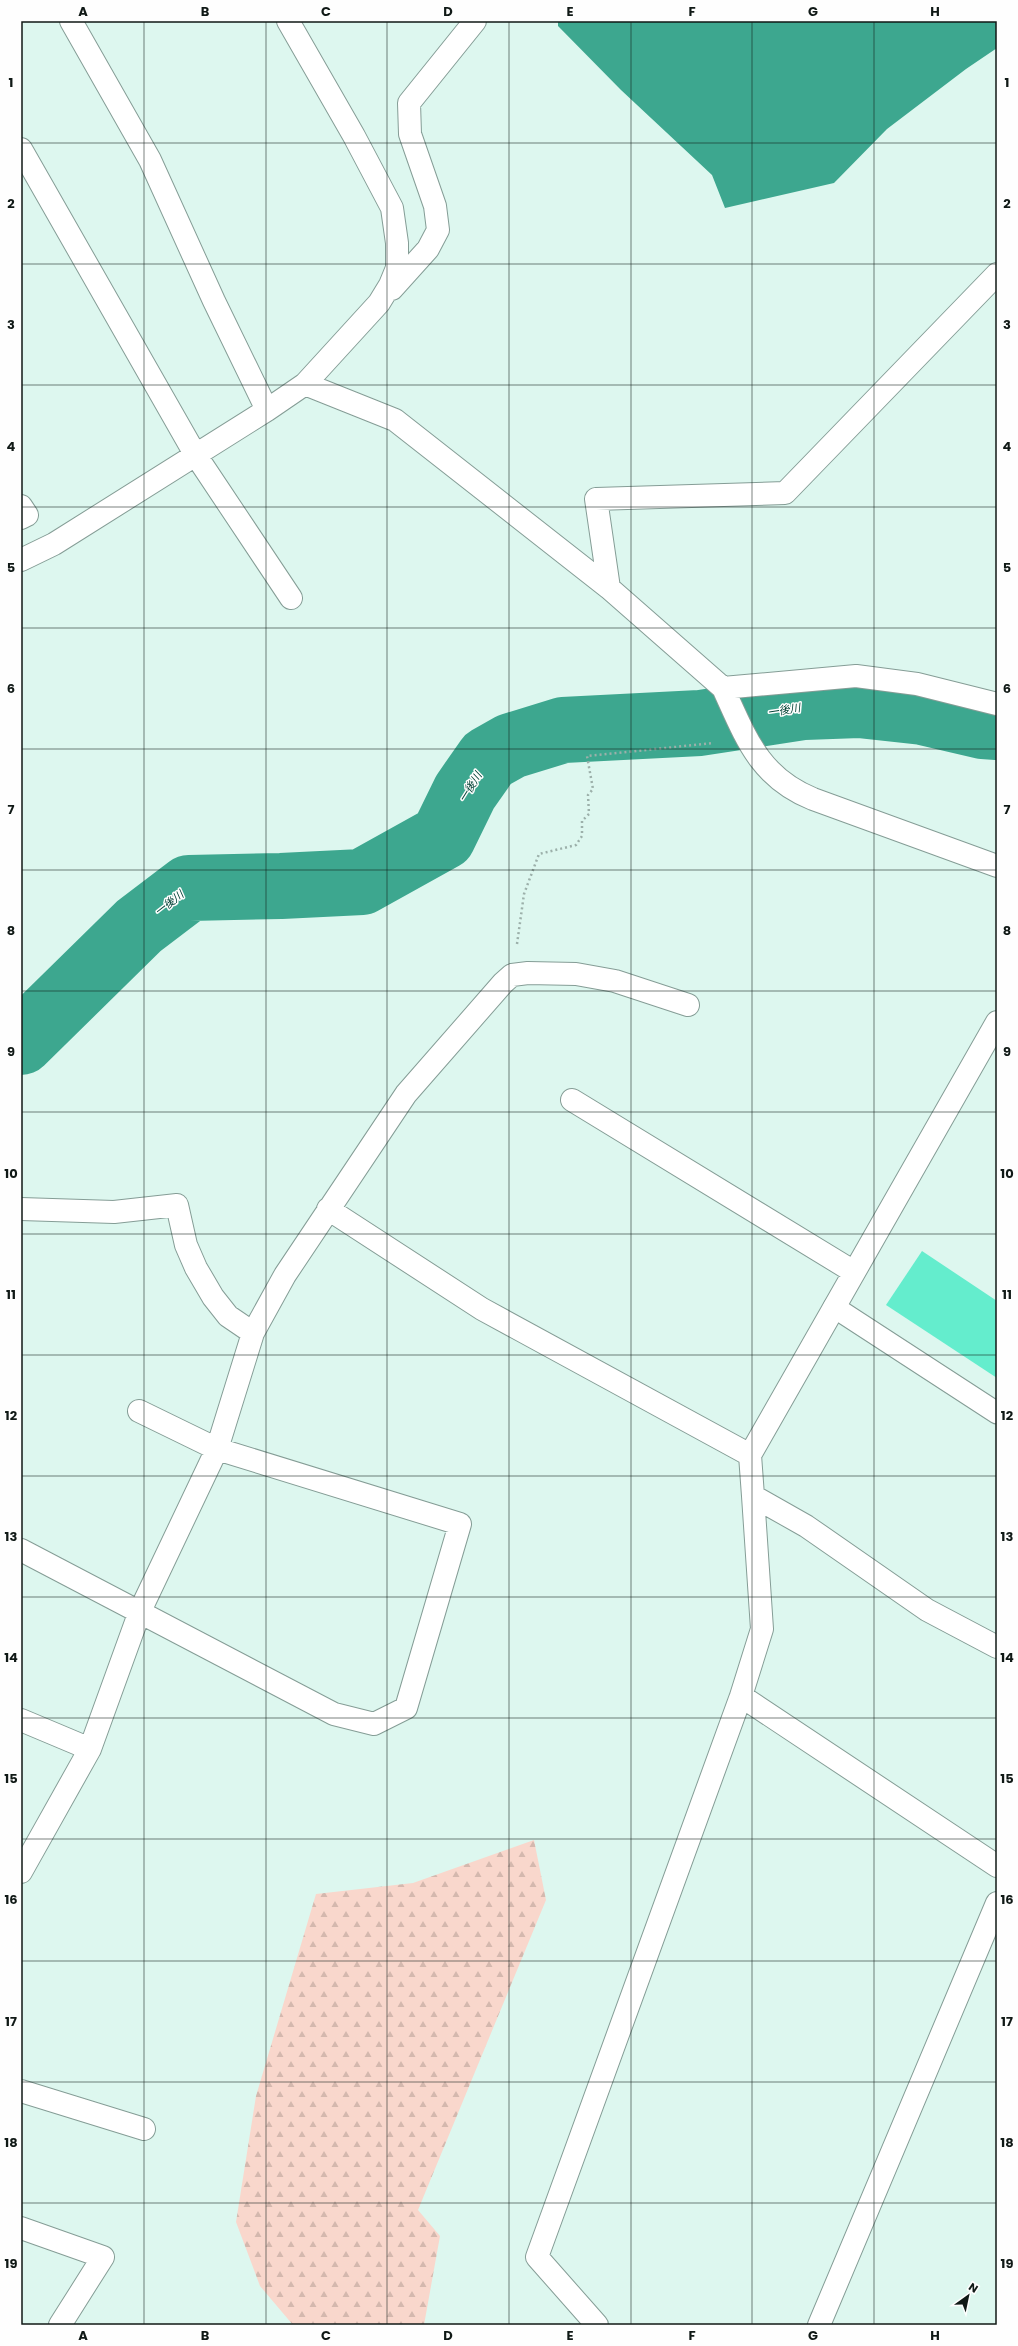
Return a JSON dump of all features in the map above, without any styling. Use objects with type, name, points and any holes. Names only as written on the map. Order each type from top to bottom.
[{"type":"street","points":[[71,21],[150,160],[214,301],[267,410]]},
{"type":"street","points":[[288,21],[354,136],[392,208],[397,243],[397,268],[390,285],[379,303]]},
{"type":"street","points":[[21,560],[54,544],[267,410],[305,384],[428,249],[438,230],[435,206],[410,134],[409,103],[475,21]]},
{"type":"street","points":[[21,149],[195,454],[291,598]]},
{"type":"street","points":[[609,588],[596,499],[785,492],[997,274]]},
{"type":"street","points":[[305,384],[395,420],[609,588],[724,688],[746,740],[767,770],[779,781],[798,793],[997,866]]},
{"type":"street","points":[[21,506],[26,515],[21,518]]},
{"type":"street","points":[[724,688],[856,676],[917,684],[984,702],[997,704]]},
{"type":"street","points":[[21,1872],[90,1749],[140,1611],[217,1448],[253,1333],[285,1275],[406,1094],[503,982],[512,975],[528,973],[576,974],[615,981],[688,1005]]},
{"type":"street","points":[[597,2325],[537,2257],[742,1696],[762,1629],[750,1455],[997,1022]]},
{"type":"street","points":[[572,1100],[854,1272]]},
{"type":"street","points":[[21,1209],[114,1212],[177,1205],[186,1245],[196,1268],[213,1297],[228,1316],[253,1333]]},
{"type":"street","points":[[328,1209],[482,1309],[750,1455]]},
{"type":"street","points":[[21,1550],[334,1714],[374,1724],[406,1708],[460,1524],[217,1448],[139,1411]]},
{"type":"street","points":[[753,1496],[806,1526],[927,1610],[997,1647]]},
{"type":"street","points":[[742,1696],[997,1866]]},
{"type":"street","points":[[21,1720],[90,1749]]},
{"type":"street","points":[[819,2325],[997,1903]]},
{"type":"street","points":[[21,2091],[144,2129]]},
{"type":"street","points":[[21,2228],[103,2257],[60,2325]]},
{"type":"lane","points":[[834,1307],[997,1413]]},
{"type":"path","points":[[512,975],[524,894],[539,854],[576,845],[582,836],[582,821],[590,814],[588,795],[593,789],[588,756],[746,740]]},
{"type":"green space","points":[[534,1840],[546,1900],[418,2210],[440,2236],[424,2325],[293,2325],[260,2286],[236,2222],[256,2096],[316,1894],[413,1883]]},
{"type":"shaded area","points":[[558,21],[997,21],[997,48],[966,69],[887,129],[834,183],[725,208],[712,175],[621,90],[558,26]]},
{"type":"building","points":[[922,1251],[997,1301],[997,1378],[886,1305]]},
{"type":"waterway","name":"一後川","points":[[21,1042],[139,926],[189,888],[362,882],[443,837],[465,792],[488,759],[511,746],[563,730],[700,723],[804,707],[859,705],[923,712],[983,726],[997,727]]}]
